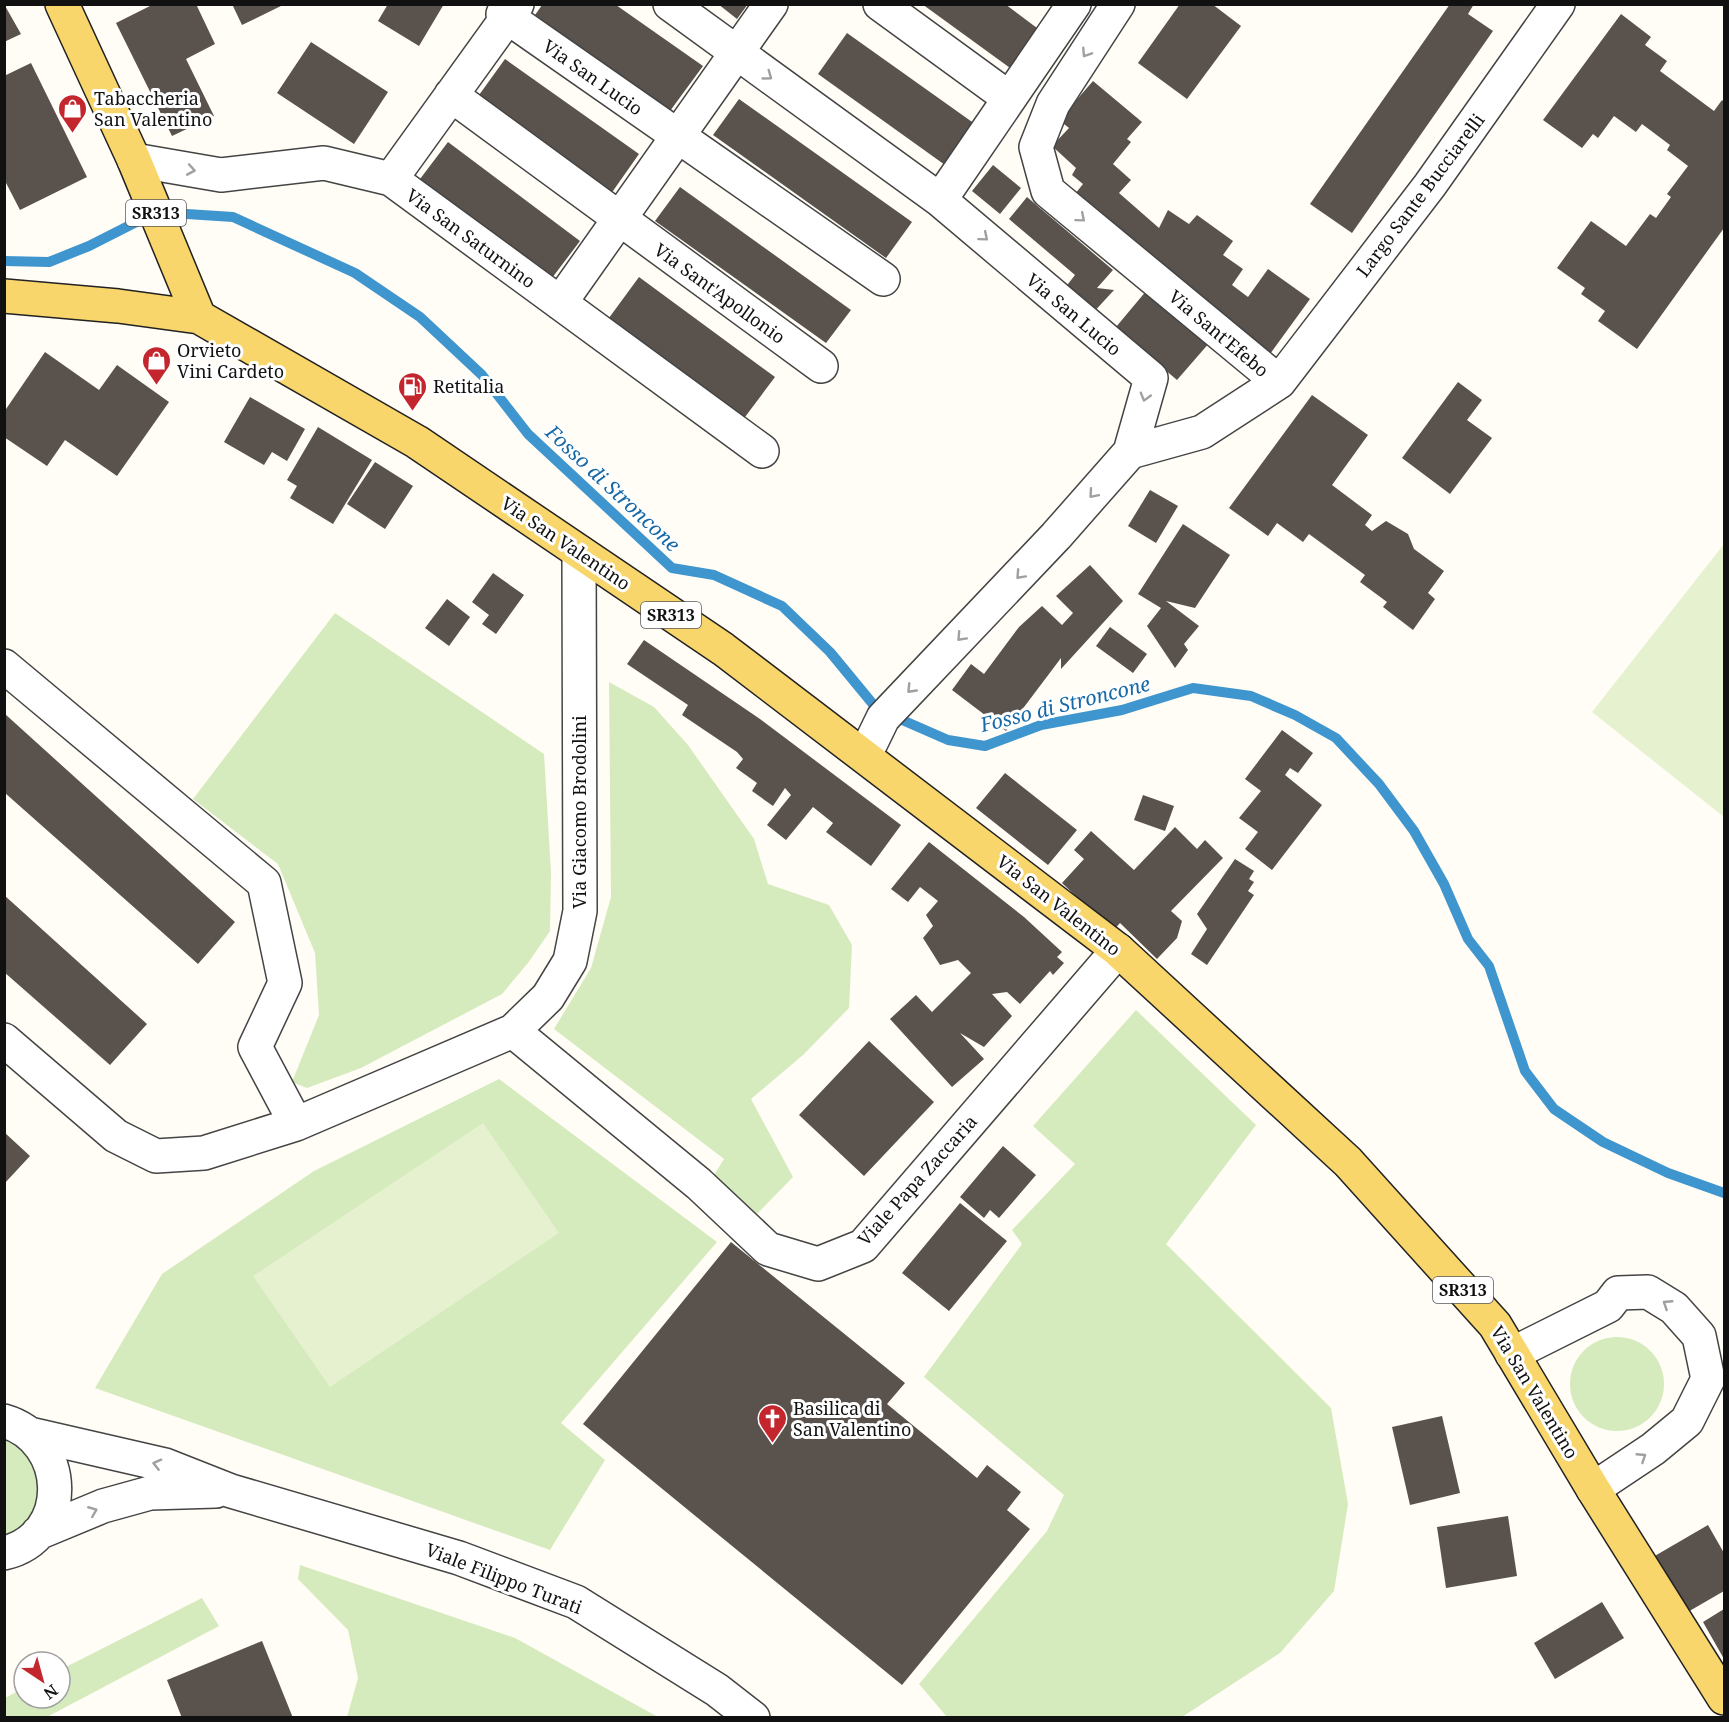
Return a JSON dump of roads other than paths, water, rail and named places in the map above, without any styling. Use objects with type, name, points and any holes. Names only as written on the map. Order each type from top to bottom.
[{"type":"main road","name":"SR313","points":[[64,5],[134,160],[199,317]]},
{"type":"main road","points":[[4,296],[118,306],[199,317]]},
{"type":"main road","name":"Via San Valentino","points":[[199,317],[417,442],[723,649],[1118,950],[1348,1162],[1495,1324],[1593,1489],[1725,1698]]},
{"type":"street","name":"Via San Lucio","points":[[670,4],[940,200],[1151,378],[1130,452]]},
{"type":"street","points":[[560,303],[771,4]]},
{"type":"street","points":[[880,4],[1009,98]]},
{"type":"street","points":[[940,200],[1074,4]]},
{"type":"street","name":"Via Sant'Efebo","points":[[1118,4],[1053,104],[1036,147],[1048,191],[1279,382],[1202,432],[1130,452]]},
{"type":"street","name":"Largo Sante Bucciarelli","points":[[1279,382],[1430,185],[1558,4]]},
{"type":"street","name":"Via San Lucio","points":[[509,12],[678,136],[883,279]]},
{"type":"street","points":[[391,179],[509,12]]},
{"type":"street","name":"Via Sant'Apollonio","points":[[451,95],[821,366]]},
{"type":"street","name":"Via San Saturnino","points":[[134,160],[221,175],[324,163],[391,179],[762,451]]},
{"type":"street","points":[[865,755],[883,718],[1056,536],[1130,452]]},
{"type":"street","name":"Via Giacomo Brodolini","points":[[4,1040],[116,1136],[156,1156],[204,1153],[296,1124],[513,1031],[548,997],[570,961],[580,911],[579,552]]},
{"type":"street","points":[[4,666],[264,883],[285,983],[255,1047],[296,1124]]},
{"type":"street","name":"Viale Papa Zaccaria","points":[[513,1031],[699,1184],[768,1249],[818,1264],[863,1246],[1118,950]]},
{"type":"street","points":[[1512,1354],[1608,1306],[1618,1293],[1648,1292],[1674,1308],[1699,1336],[1708,1379],[1687,1421],[1653,1449],[1593,1489]]},
{"type":"street","points":[[17,1427],[45,1450],[54,1471],[56,1492],[50,1514],[18,1548]]},
{"type":"street","name":"Viale Filippo Turati","points":[[17,1427],[165,1465],[231,1491],[459,1558],[576,1602],[717,1690],[753,1718]]},
{"type":"street","name":"Viale Filippo Turati","points":[[18,1548],[103,1506],[150,1493],[231,1491]]},
{"type":"waterway","name":"Fosso di Stroncone","points":[[4,261],[49,262],[89,246],[156,212],[233,217],[355,273],[420,317],[482,375],[528,434],[672,568],[714,575],[782,606],[830,652],[877,709],[948,740],[985,746],[1041,725],[1122,710],[1193,688],[1251,696],[1295,715],[1336,738],[1379,784],[1414,831],[1444,884],[1468,939],[1489,966],[1525,1071],[1554,1109],[1603,1142],[1668,1173],[1724,1193]]},
{"type":"place","name":"Tabaccheria San Valentino","points":[[73,134]]},
{"type":"place","name":"Orvieto Vini Cardeto","points":[[156,386]]},
{"type":"place","name":"Retitalia","points":[[412,412]]},
{"type":"place","name":"Basilica di San Valentino","points":[[772,1444]]}]
